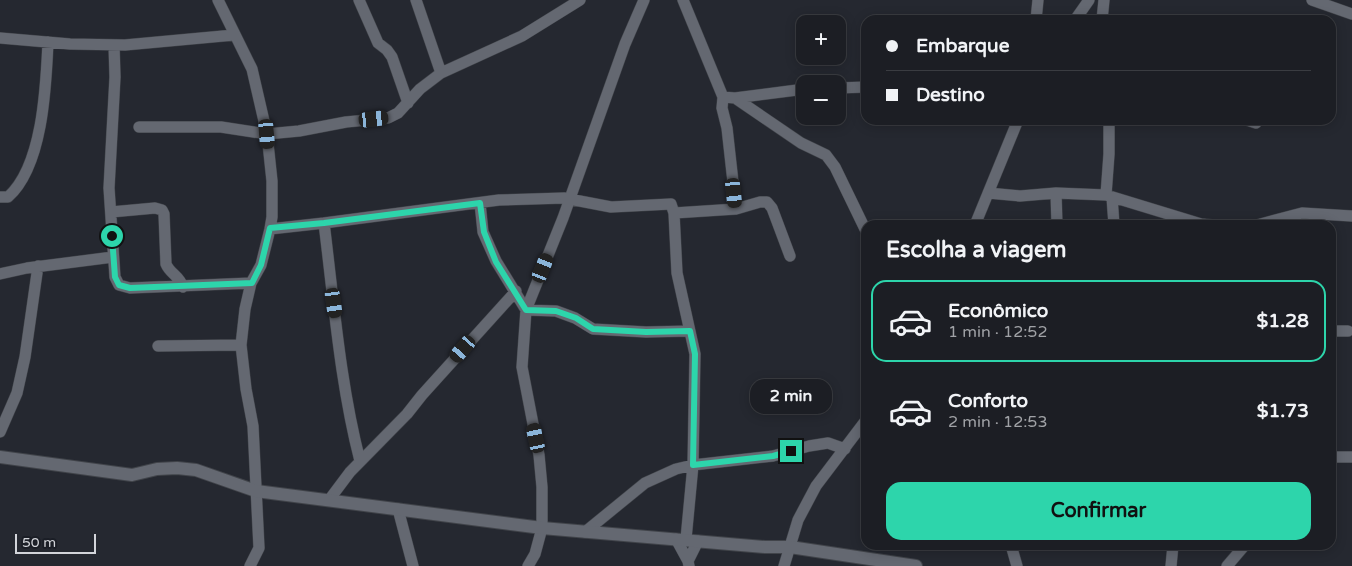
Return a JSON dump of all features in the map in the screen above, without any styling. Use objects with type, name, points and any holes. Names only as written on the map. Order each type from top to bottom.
[{"type":"street","points":[[218,0],[252,68],[267,134],[272,181],[272,217],[270,228],[261,265],[252,283],[245,309],[241,345],[246,389],[253,426],[259,548],[250,566]]},
{"type":"street","points":[[359,0],[378,43],[392,57],[408,103]]},
{"type":"street","points":[[416,0],[441,73]]},
{"type":"street","points":[[139,127],[221,127],[267,134],[346,122],[388,118],[398,114],[420,89],[441,73],[522,36],[580,0]]},
{"type":"street","points":[[528,566],[542,528],[542,487],[539,455],[522,367],[526,310],[644,0]]},
{"type":"street","points":[[683,0],[729,98],[801,144],[826,155],[835,167],[861,221]]},
{"type":"street","points":[[1036,15],[1038,0]]},
{"type":"street","points":[[1078,15],[1089,0]]},
{"type":"street","points":[[1102,15],[1104,0]]},
{"type":"street","points":[[1312,0],[1352,14]]},
{"type":"street","points":[[0,38],[114,45],[234,35]]},
{"type":"street","points":[[0,197],[8,196],[22,180],[34,152],[41,120],[47,74],[48,42]]},
{"type":"street","points":[[114,45],[115,77],[109,188],[115,277],[119,285],[130,288],[252,283]]},
{"type":"street","points":[[846,88],[861,87]]},
{"type":"street","points":[[736,209],[727,128],[722,108],[729,98],[796,89]]},
{"type":"street","points":[[977,220],[1016,125]]},
{"type":"street","points":[[1109,125],[1109,196],[1113,220]]},
{"type":"street","points":[[988,193],[1020,196],[1056,193],[1109,196],[1188,220]]},
{"type":"street","points":[[1056,193],[1057,220]]},
{"type":"street","points":[[270,228],[324,223],[499,200],[569,198],[611,207],[671,204],[674,213],[677,273],[695,354],[693,465],[686,540],[689,564]]},
{"type":"street","points":[[674,213],[736,209],[760,202],[767,202],[772,208],[790,256]]},
{"type":"street","points":[[480,203],[484,232],[496,262],[516,291],[526,310]]},
{"type":"street","points":[[110,212],[155,208],[162,210],[164,214],[166,264],[168,271],[181,279],[183,287]]},
{"type":"street","points":[[1276,220],[1302,213],[1352,216]]},
{"type":"street","points":[[324,223],[343,378],[360,461]]},
{"type":"street","points":[[0,274],[38,266],[113,257]]},
{"type":"street","points":[[0,432],[17,393],[25,356],[38,266]]},
{"type":"street","points":[[330,500],[350,472],[406,414],[516,291]]},
{"type":"street","points":[[526,310],[556,311],[576,318],[593,329],[646,332],[690,331]]},
{"type":"street","points":[[1336,331],[1348,331]]},
{"type":"street","points":[[158,346],[241,345]]},
{"type":"street","points":[[784,566],[798,520],[816,486],[861,427]]},
{"type":"street","points":[[585,532],[645,483],[676,470],[693,465],[773,456],[828,443],[845,448]]},
{"type":"street","points":[[0,457],[132,476],[157,469],[177,468],[196,470],[256,491],[542,528],[766,547],[790,547],[916,566]]},
{"type":"street","points":[[1336,457],[1352,457]]},
{"type":"street","points":[[398,509],[413,566]]},
{"type":"street","points":[[686,540],[689,564]]},
{"type":"street","points":[[1012,550],[1017,566]]},
{"type":"street","points":[[1172,566],[1173,550]]},
{"type":"street","points":[[1227,566],[1241,550]]},
{"type":"route","points":[[112,236],[115,277],[119,285],[130,288],[252,283],[261,265],[270,228],[480,203],[484,232],[496,262],[516,291],[526,310],[556,311],[576,318],[593,329],[646,332],[690,331],[695,354],[693,465],[773,456],[791,451]]}]
